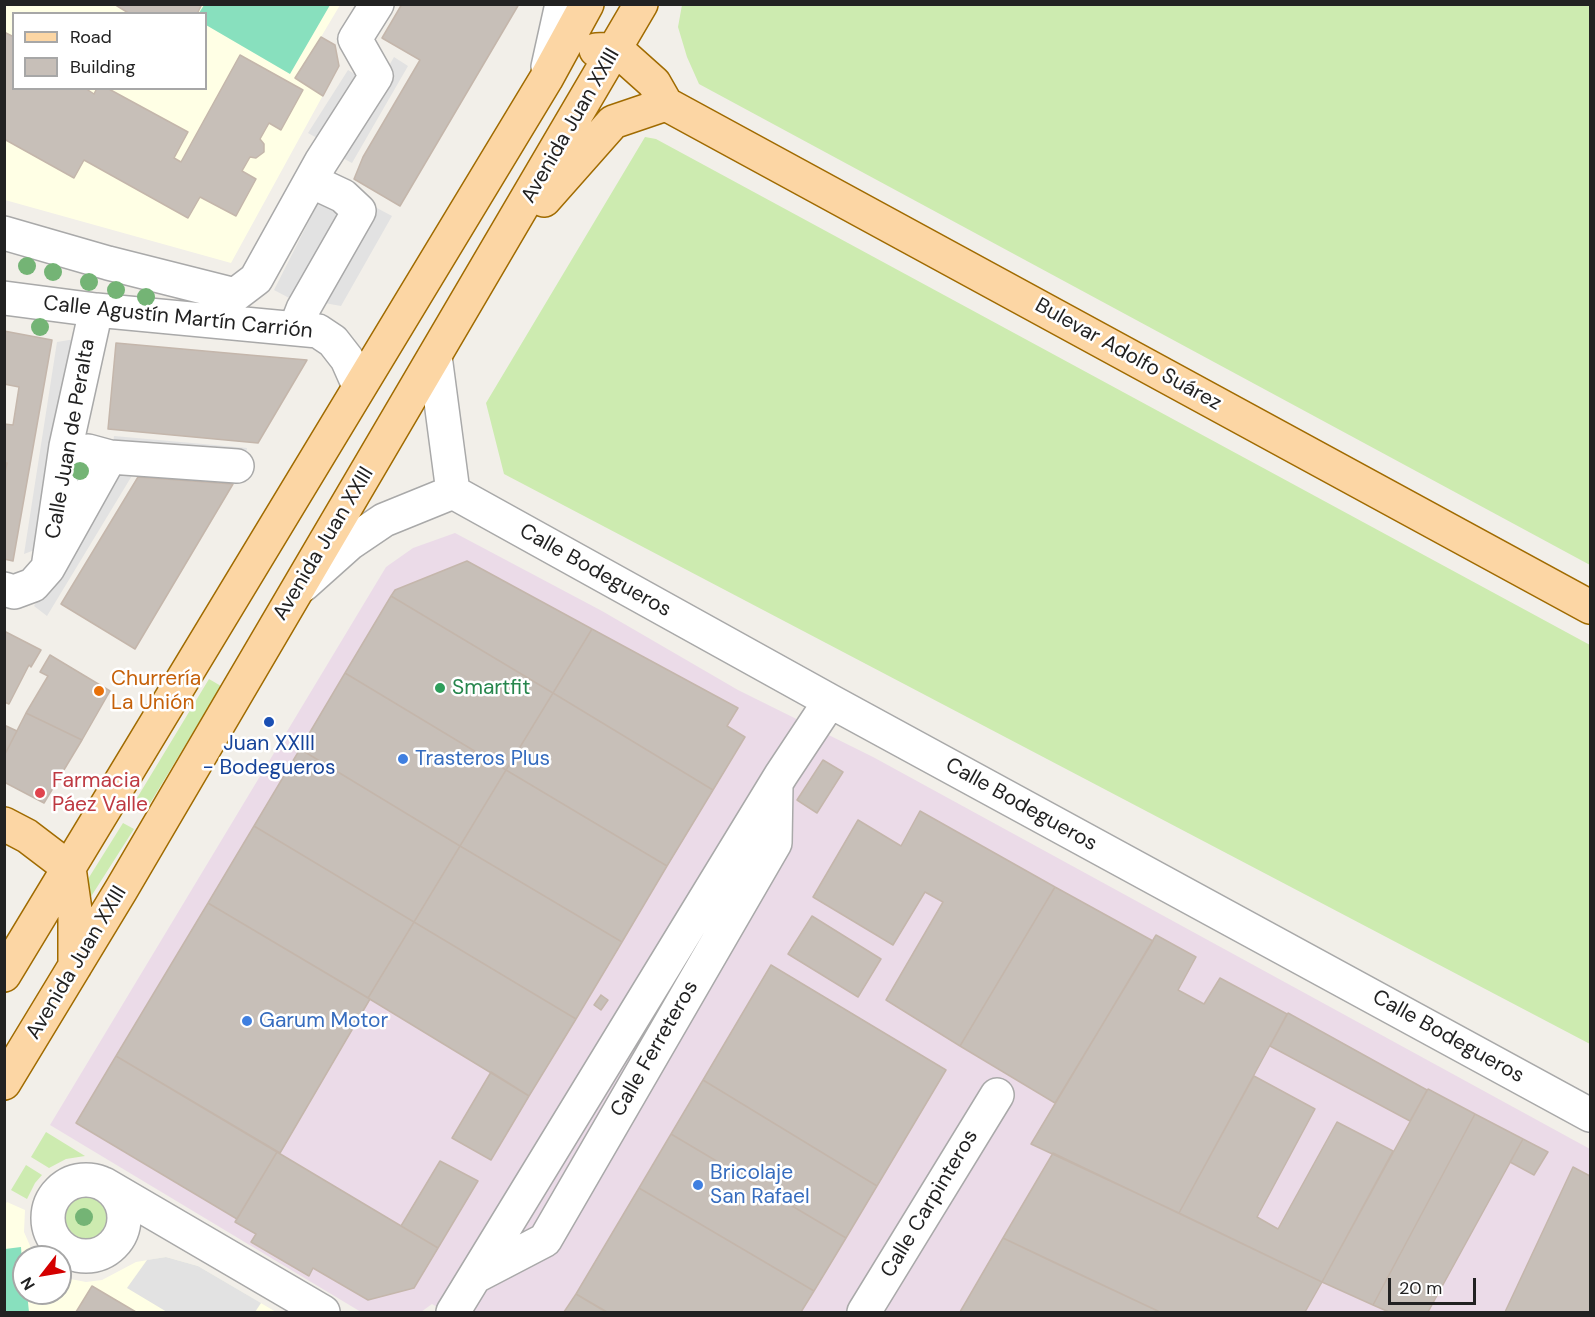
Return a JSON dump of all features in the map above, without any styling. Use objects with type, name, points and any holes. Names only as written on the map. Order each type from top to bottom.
[{"type":"main road","points":[[4,975],[546,79],[588,4]]},
{"type":"main road","name":"Avenida Juan XXIII","points":[[4,1083],[497,252],[641,4]]},
{"type":"main road","points":[[497,252],[613,122],[666,104],[654,82],[616,49],[594,51],[569,59],[546,79]]},
{"type":"main road","name":"Bulevar Adolfo Suárez","points":[[666,104],[1590,607]]},
{"type":"main road","points":[[4,824],[27,836],[69,867],[75,910],[75,966]]},
{"type":"street","name":"Calle Agustín Martín Carrión","points":[[4,232],[108,263],[235,295],[256,279],[310,181],[376,76],[355,39],[376,4]]},
{"type":"street","points":[[546,79],[562,4]]},
{"type":"street","points":[[296,327],[303,309],[359,211],[343,196],[310,181]]},
{"type":"street","name":"Calle Agustín Martín Carrión","points":[[4,298],[96,310],[296,327],[318,331],[333,341],[352,368],[359,386]]},
{"type":"street","name":"Calle Juan de Peralta","points":[[48,568],[66,446],[96,310]]},
{"type":"street","points":[[295,592],[350,543],[384,520],[453,492],[435,356]]},
{"type":"street","points":[[66,446],[110,457],[237,466]]},
{"type":"street","name":"Calle Juan de Peralta","points":[[9,591],[33,585],[48,568],[110,457]]},
{"type":"street","name":"Calle Bodegueros","points":[[453,492],[830,701],[1590,1115]]},
{"type":"street","name":"Calle Ferreteros","points":[[453,1312],[476,1276],[545,1240],[775,843],[776,783],[830,701]]},
{"type":"street","name":"Calle Carpinteros","points":[[864,1312],[997,1095]]},
{"type":"street","points":[[104,1185],[119,1199],[123,1211],[123,1225],[118,1237],[104,1251],[85,1256],[67,1251],[55,1240],[49,1228],[48,1209],[54,1197],[67,1185],[80,1180],[92,1180],[104,1185],[322,1312]]},
{"type":"street","points":[[118,1237],[165,1222]]},
{"type":"shaded area","points":[[4,5],[340,5],[321,37],[335,45],[339,66],[231,263],[5,200]]},
{"type":"shaded area","points":[[394,57],[408,66],[352,163],[337,155]]},
{"type":"shaded area","points":[[348,70],[363,79],[324,142],[308,133]]},
{"type":"shaded area","points":[[318,203],[338,213],[293,300],[274,290]]},
{"type":"shaded area","points":[[375,207],[392,216],[341,306],[319,302]]},
{"type":"shaded area","points":[[75,339],[40,548],[24,554],[57,342]]},
{"type":"shaded area","points":[[114,436],[247,448],[246,457],[113,445]]},
{"type":"shaded area","points":[[121,466],[133,474],[47,616],[34,606]]},
{"type":"shaded area","points":[[455,533],[602,611],[738,690],[873,757],[1590,1149],[1590,1312],[446,1312],[432,1304],[421,1312],[361,1312],[50,1125],[386,567],[413,548]]},
{"type":"shaded area","points":[[7,1202],[25,1210],[24,1232],[30,1245],[12,1245],[12,1305],[72,1305],[72,1279],[86,1282],[102,1280],[136,1262],[166,1257],[198,1266],[276,1312],[5,1312],[4,1206]]},
{"type":"shaded area","points":[[166,1257],[198,1266],[261,1303],[255,1312],[167,1312],[127,1288],[147,1260]]},
{"type":"green space","points":[[204,4],[330,5],[290,74],[207,26],[207,12],[200,12]]},
{"type":"green space","points":[[682,5],[1590,5],[1590,565],[699,84],[687,57],[678,27]]},
{"type":"green space","points":[[645,137],[656,139],[1590,645],[1590,1044],[504,474],[486,403]]},
{"type":"green space","points":[[209,679],[221,686],[149,805],[137,798]]},
{"type":"green space","points":[[123,823],[134,829],[85,906],[83,887]]},
{"type":"green space","points":[[46,1132],[85,1156],[66,1159],[49,1168],[31,1157]]},
{"type":"green space","points":[[26,1165],[42,1175],[27,1199],[11,1190]]},
{"type":"green space","points":[[80,1194],[90,1194],[103,1201],[110,1214],[110,1224],[103,1237],[90,1244],[80,1244],[71,1240],[64,1233],[60,1224],[60,1214],[64,1205],[71,1198]]},
{"type":"green space","points":[[12,1248],[12,1305],[28,1305],[29,1312],[5,1312],[5,1249]]},
{"type":"building","points":[[114,4],[202,4],[198,12],[127,12]]},
{"type":"building","points":[[402,4],[519,4],[400,206],[354,179],[363,157],[420,60],[382,38]]},
{"type":"building","points":[[4,32],[12,36],[12,90],[88,90],[94,94],[96,90],[111,90],[188,132],[174,158],[181,162],[240,55],[303,90],[281,130],[269,123],[260,139],[264,144],[264,152],[256,158],[250,157],[242,171],[256,179],[236,216],[200,197],[188,218],[84,160],[74,178],[4,139]]},
{"type":"building","points":[[321,37],[335,45],[339,66],[323,96],[295,78]]},
{"type":"building","points":[[4,331],[52,340],[13,561],[4,559],[4,477],[7,463],[4,463],[4,424],[13,425],[19,387],[4,384]]},
{"type":"building","points":[[116,343],[307,360],[258,443],[108,429]]},
{"type":"building","points":[[138,477],[233,484],[135,649],[61,604]]},
{"type":"building","points":[[467,561],[592,629],[553,693],[391,596],[395,590]]},
{"type":"building","points":[[391,596],[553,693],[506,770],[345,673]]},
{"type":"building","points":[[592,629],[738,708],[727,726],[745,737],[713,790],[553,693]]},
{"type":"building","points":[[4,631],[41,650],[31,667],[29,665],[9,704],[4,702]]},
{"type":"building","points":[[50,655],[110,691],[82,740],[26,713],[48,676],[40,672]]},
{"type":"building","points":[[345,673],[506,770],[460,846],[300,749]]},
{"type":"building","points":[[553,693],[713,790],[667,866],[506,770]]},
{"type":"building","points":[[26,713],[82,740],[44,803],[4,782],[4,756]]},
{"type":"building","points":[[4,725],[17,731],[4,756]]},
{"type":"building","points":[[300,749],[460,846],[414,922],[254,826]]},
{"type":"building","points":[[823,760],[843,772],[817,813],[797,800]]},
{"type":"building","points":[[506,770],[667,866],[622,942],[460,846]]},
{"type":"building","points":[[920,811],[1055,887],[960,1046],[886,1000],[943,902],[925,892],[893,945],[813,897],[858,820],[901,846]]},
{"type":"building","points":[[254,826],[414,922],[368,998],[208,903]]},
{"type":"building","points":[[460,846],[622,942],[576,1019],[414,922]]},
{"type":"building","points":[[1055,887],[1153,941],[1055,1103],[960,1046]]},
{"type":"building","name":"Garum Motor","points":[[208,903],[370,999],[280,1153],[116,1056]]},
{"type":"building","points":[[812,916],[881,959],[858,997],[788,954]]},
{"type":"building","points":[[414,922],[576,1019],[529,1096],[368,998]]},
{"type":"building","points":[[1156,935],[1196,957],[1178,990],[1204,1004],[1220,978],[1287,1014],[1179,1213],[1031,1144]]},
{"type":"building","points":[[771,965],[946,1070],[877,1186],[703,1080]]},
{"type":"building","points":[[601,995],[608,1000],[601,1010],[594,1005]]},
{"type":"building","points":[[1288,1013],[1427,1090],[1410,1121],[1270,1046]]},
{"type":"building","points":[[116,1056],[277,1152],[237,1219],[76,1123]]},
{"type":"building","points":[[491,1072],[529,1096],[491,1160],[452,1138]]},
{"type":"building","points":[[1254,1076],[1315,1109],[1257,1217],[1278,1229],[1337,1122],[1393,1151],[1322,1282],[1179,1213]]},
{"type":"building","points":[[703,1080],[877,1186],[846,1238],[671,1134]]},
{"type":"building","points":[[1428,1089],[1475,1114],[1373,1305],[1322,1282]]},
{"type":"building","points":[[1475,1114],[1523,1139],[1428,1312],[1389,1312],[1373,1305]]},
{"type":"building","points":[[671,1134],[846,1238],[814,1291],[639,1188]]},
{"type":"building","points":[[1523,1139],[1548,1152],[1534,1175],[1510,1162]]},
{"type":"building","points":[[277,1152],[438,1248],[414,1288],[368,1300],[313,1268],[309,1276],[251,1242],[256,1234],[235,1222]]},
{"type":"building","points":[[1053,1153],[1322,1282],[1305,1312],[1160,1312],[1003,1238]]},
{"type":"building","points":[[440,1161],[478,1181],[438,1248],[401,1226]]},
{"type":"building","points":[[1573,1167],[1590,1176],[1590,1312],[1505,1312]]},
{"type":"building","points":[[639,1188],[814,1291],[801,1312],[607,1312],[576,1294]]},
{"type":"building","points":[[1003,1238],[1053,1262],[1160,1312],[960,1312]]},
{"type":"building","points":[[92,1286],[136,1312],[76,1312]]},
{"type":"building","points":[[576,1294],[601,1309],[607,1312],[564,1312]]},
{"type":"place","name":"Smartfit","points":[[440,688]]},
{"type":"place","name":"Churrería La Unión","points":[[99,691]]},
{"type":"place","name":"Juan XXIII - Bodegueros","points":[[269,722]]},
{"type":"place","name":"Trasteros Plus","points":[[403,759]]},
{"type":"place","name":"Farmacia Páez Valle","points":[[40,793]]},
{"type":"place","name":"Garum Motor","points":[[247,1021]]},
{"type":"place","name":"Bricolaje San Rafael","points":[[698,1185]]}]
